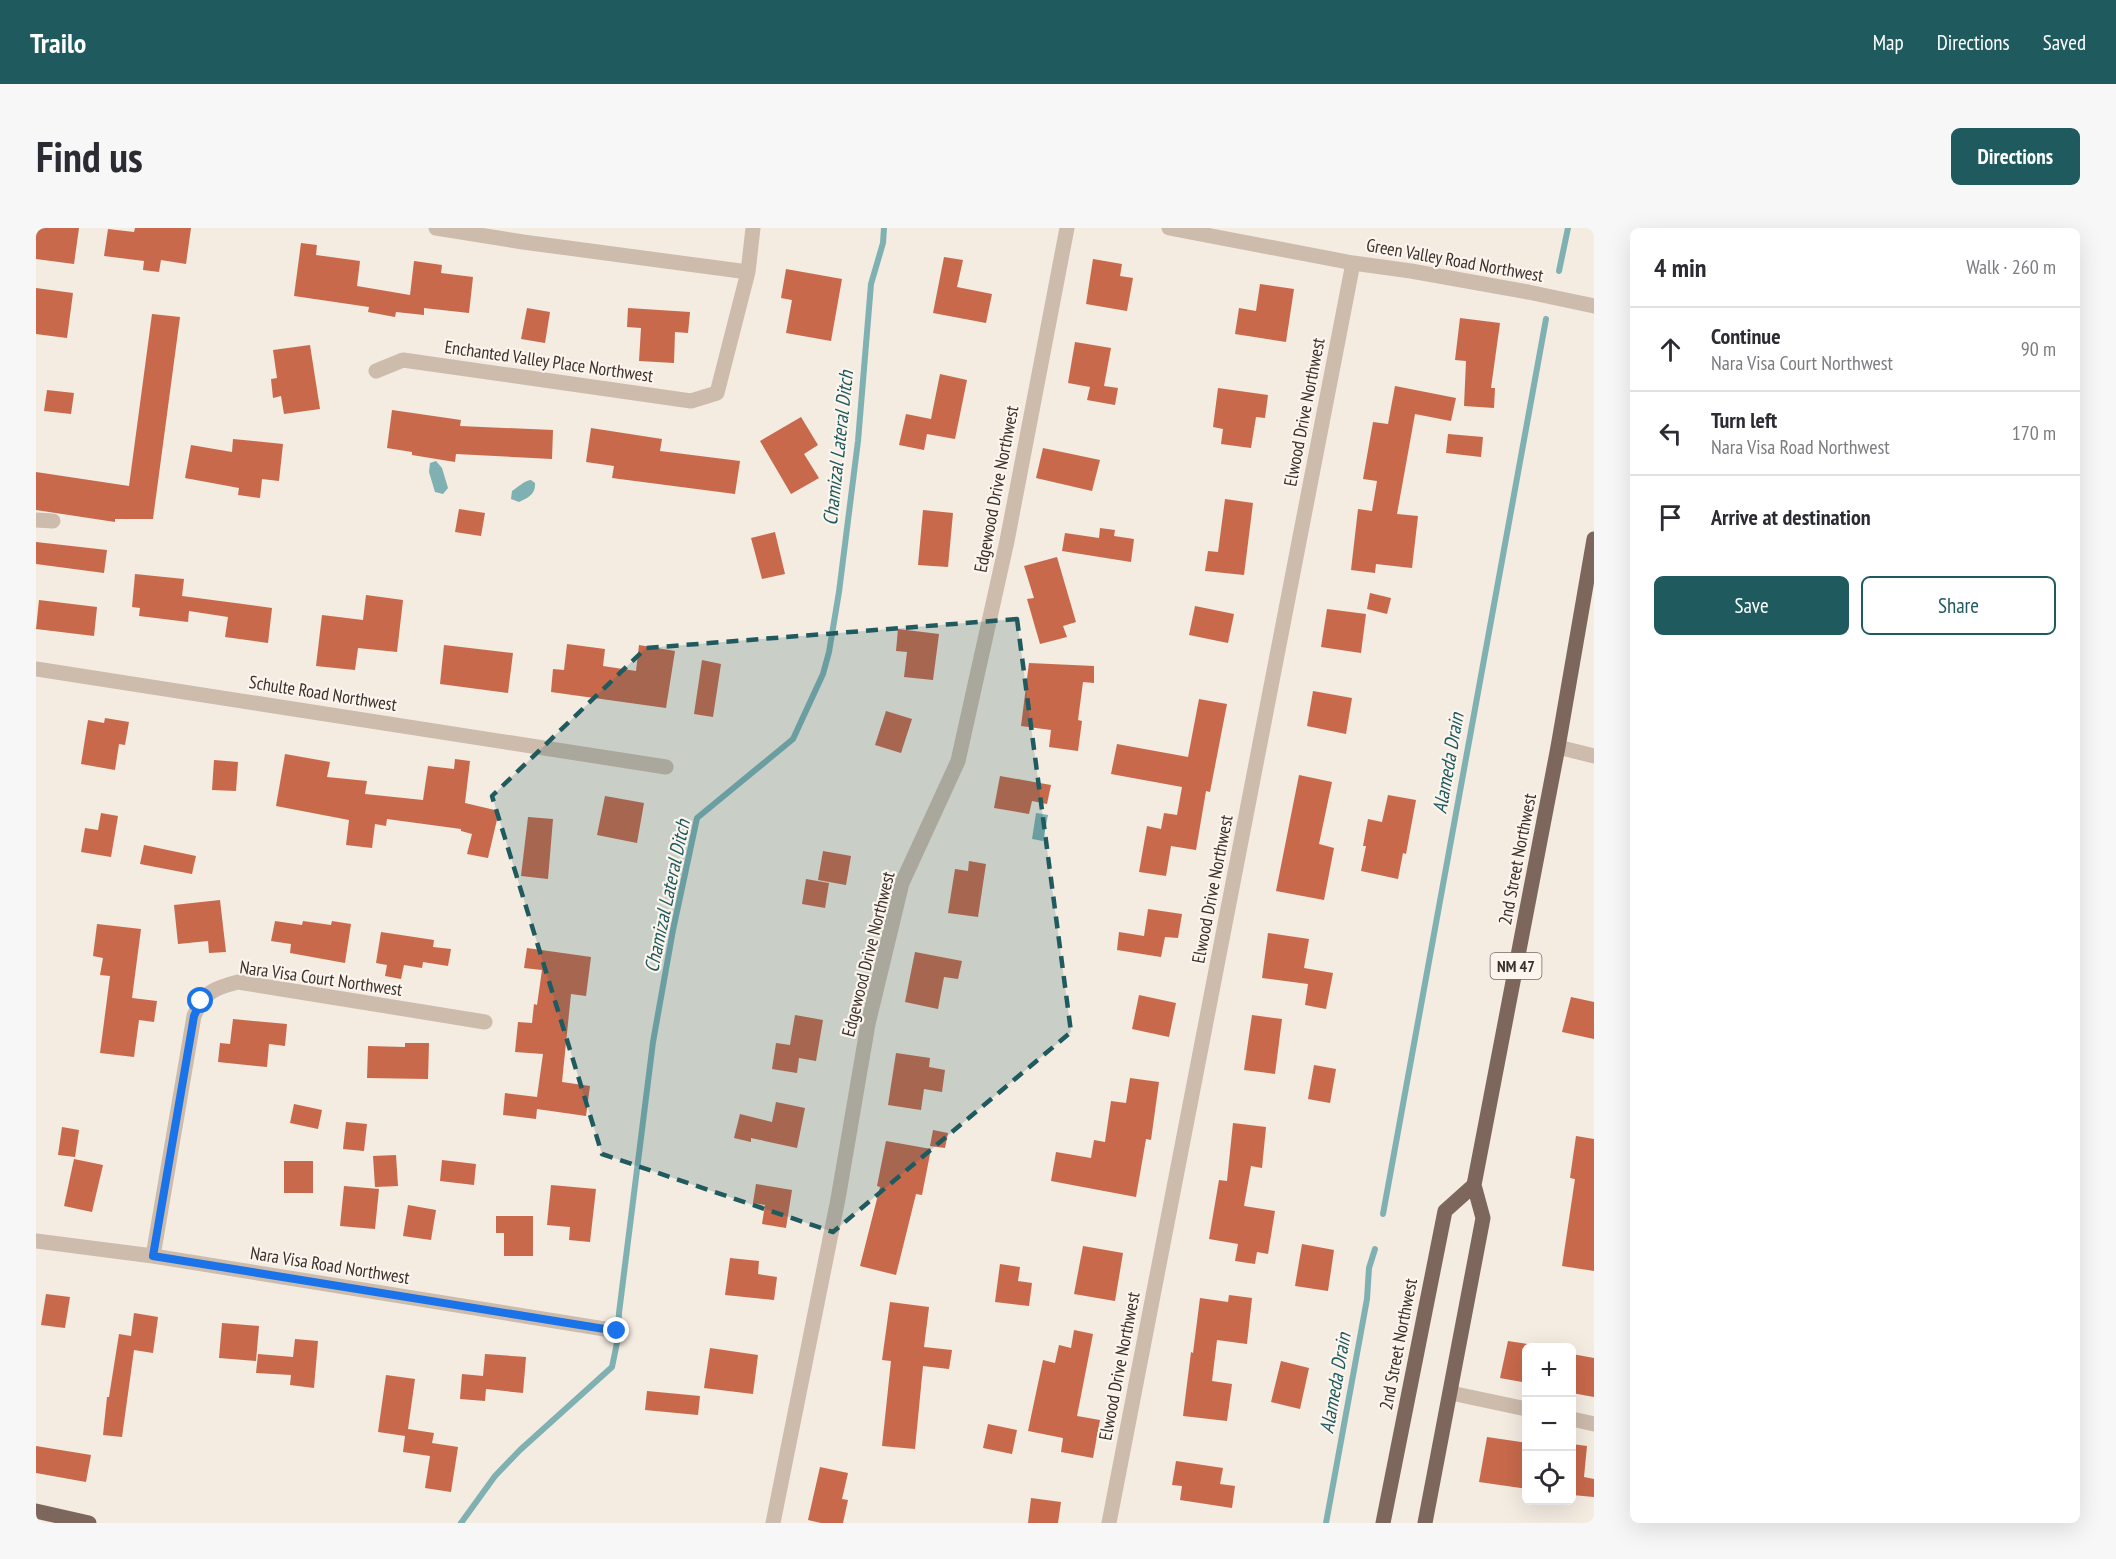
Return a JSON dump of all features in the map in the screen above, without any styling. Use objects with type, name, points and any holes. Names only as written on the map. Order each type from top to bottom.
[{"type":"main road","name":"2nd Street Northwest","points":[[1425,1523],[1483,1218],[1474,1185],[1558,747],[1594,539]]},
{"type":"main road","name":"2nd Street Northwest","points":[[1383,1523],[1445,1211],[1474,1185]]},
{"type":"main road","points":[[36,1511],[89,1523]]},
{"type":"street","points":[[436,228],[747,272],[753,228]]},
{"type":"street","name":"Edgewood Drive Northwest","points":[[773,1523],[838,1199],[868,1024],[902,883],[958,761],[1007,541],[1067,228]]},
{"type":"street","name":"Green Valley Road Northwest","points":[[1168,228],[1353,263],[1458,279],[1594,306]]},
{"type":"street","name":"Elwood Drive Northwest","points":[[1109,1523],[1353,263]]},
{"type":"street","name":"Enchanted Valley Place Northwest","points":[[376,371],[403,360],[691,401],[717,393],[747,272]]},
{"type":"street","points":[[36,520],[53,521]]},
{"type":"street","name":"Schulte Road Northwest","points":[[36,669],[666,767]]},
{"type":"street","points":[[1558,747],[1594,756]]},
{"type":"street","name":"Nara Visa Court Northwest","points":[[153,1256],[194,1016],[201,1001],[212,991],[238,982],[485,1022]]},
{"type":"street","name":"Nara Visa Road Northwest","points":[[36,1241],[153,1256],[617,1331]]},
{"type":"street","points":[[1451,1393],[1522,1408]]},
{"type":"street","points":[[1576,1420],[1594,1424]]},
{"type":"highlighted area","points":[[1017,619],[1071,1032],[833,1232],[602,1154],[492,796],[646,648]]},
{"type":"water","points":[[436,461],[442,468],[448,488],[443,494],[435,492],[429,472],[430,463]]},
{"type":"water","points":[[531,480],[535,483],[535,487],[531,495],[519,502],[511,499],[512,491]]},
{"type":"water","points":[[1036,813],[1048,815],[1043,841],[1032,839]]},
{"type":"building","points":[[36,228],[79,228],[74,264],[36,259]]},
{"type":"building","points":[[135,228],[191,228],[186,264],[161,260],[159,272],[143,270],[144,261],[104,256],[108,229],[134,232]]},
{"type":"building","points":[[301,243],[317,245],[316,255],[360,261],[357,286],[410,295],[414,261],[442,265],[441,273],[473,277],[469,313],[424,308],[424,315],[396,312],[395,317],[368,312],[369,307],[294,296]]},
{"type":"building","points":[[944,257],[963,260],[957,287],[992,294],[986,323],[933,313]]},
{"type":"building","points":[[1093,259],[1122,264],[1120,276],[1133,278],[1127,311],[1086,304]]},
{"type":"building","points":[[786,269],[842,279],[831,341],[786,333],[792,300],[781,298]]},
{"type":"building","points":[[1260,284],[1294,289],[1286,342],[1235,334],[1239,308],[1256,311]]},
{"type":"building","points":[[36,288],[73,293],[67,338],[36,334]]},
{"type":"building","points":[[527,308],[550,312],[545,343],[521,339]]},
{"type":"building","points":[[628,308],[690,312],[688,333],[675,332],[674,363],[639,361],[641,328],[627,327]]},
{"type":"building","points":[[152,314],[180,317],[153,519],[115,519],[115,522],[36,510],[36,472],[129,486]]},
{"type":"building","points":[[1460,318],[1500,323],[1491,388],[1495,388],[1494,408],[1464,406],[1466,361],[1455,360]]},
{"type":"building","points":[[1075,342],[1111,348],[1104,386],[1118,388],[1115,405],[1087,400],[1090,387],[1068,383]]},
{"type":"building","points":[[310,345],[320,409],[284,414],[281,396],[273,398],[271,379],[277,378],[273,350]]},
{"type":"building","points":[[940,374],[967,380],[955,439],[927,434],[924,450],[899,445],[906,414],[931,419]]},
{"type":"building","points":[[1395,386],[1456,398],[1451,421],[1415,414],[1397,514],[1418,516],[1412,568],[1376,564],[1375,573],[1351,570],[1358,509],[1372,511],[1377,481],[1363,479],[1373,422],[1388,424]]},
{"type":"building","points":[[1218,388],[1268,395],[1265,418],[1256,417],[1251,448],[1221,444],[1223,429],[1213,427]]},
{"type":"building","points":[[47,390],[74,393],[71,414],[44,411]]},
{"type":"building","points":[[392,410],[461,420],[460,426],[553,430],[552,459],[456,454],[455,462],[412,455],[412,452],[387,448]]},
{"type":"building","points":[[801,417],[818,445],[804,454],[819,478],[791,494],[760,441]]},
{"type":"building","points":[[591,428],[662,439],[660,451],[740,461],[735,494],[612,478],[614,466],[586,462]]},
{"type":"building","points":[[1448,434],[1483,437],[1481,457],[1446,453]]},
{"type":"building","points":[[233,439],[283,444],[279,481],[262,479],[260,498],[238,495],[239,488],[185,478],[191,445],[232,452]]},
{"type":"building","points":[[1043,448],[1100,460],[1092,491],[1036,478]]},
{"type":"building","points":[[1225,499],[1253,503],[1244,575],[1205,571],[1208,551],[1218,552]]},
{"type":"building","points":[[459,509],[485,513],[481,536],[455,532]]},
{"type":"building","points":[[923,510],[953,513],[948,567],[918,565]]},
{"type":"building","points":[[1100,528],[1115,530],[1114,536],[1134,539],[1131,562],[1062,551],[1065,533],[1099,538]]},
{"type":"building","points":[[775,532],[785,574],[762,579],[751,538]]},
{"type":"building","points":[[36,542],[107,550],[104,573],[36,564]]},
{"type":"building","points":[[1057,557],[1076,622],[1063,626],[1067,637],[1040,644],[1027,599],[1034,598],[1024,566]]},
{"type":"building","points":[[135,574],[184,579],[182,596],[272,608],[268,643],[225,637],[228,617],[189,611],[188,622],[139,616],[140,608],[132,607]]},
{"type":"building","points":[[1370,593],[1391,598],[1387,614],[1367,609]]},
{"type":"building","points":[[366,595],[403,600],[397,652],[358,648],[355,670],[316,666],[322,615],[363,620]]},
{"type":"building","points":[[39,600],[97,607],[94,636],[36,629]]},
{"type":"building","points":[[1195,606],[1234,614],[1228,643],[1189,635]]},
{"type":"building","points":[[1327,609],[1366,614],[1361,653],[1321,647]]},
{"type":"building","points":[[898,629],[939,634],[933,680],[904,677],[907,652],[896,651]]},
{"type":"building","points":[[567,644],[605,649],[603,666],[636,671],[639,645],[675,651],[666,708],[551,692],[553,669],[564,670]]},
{"type":"building","points":[[444,645],[513,653],[508,693],[440,684]]},
{"type":"building","points":[[702,660],[721,664],[713,717],[694,714]]},
{"type":"building","points":[[1029,663],[1094,666],[1094,683],[1083,682],[1078,720],[1082,721],[1078,751],[1049,747],[1051,730],[1021,726]]},
{"type":"building","points":[[1313,691],[1352,698],[1346,734],[1307,726]]},
{"type":"building","points":[[1199,699],[1227,704],[1210,792],[1206,791],[1196,850],[1171,846],[1166,876],[1139,872],[1147,826],[1161,829],[1164,813],[1177,815],[1182,787],[1111,774],[1117,744],[1188,757]]},
{"type":"building","points":[[886,711],[912,719],[901,753],[875,745]]},
{"type":"building","points":[[105,718],[129,722],[125,745],[119,744],[115,770],[81,764],[88,720],[104,723]]},
{"type":"building","points":[[285,754],[330,762],[327,777],[367,781],[365,794],[423,800],[428,766],[454,769],[455,759],[470,761],[465,803],[499,811],[488,858],[467,854],[472,834],[461,831],[461,829],[387,819],[386,826],[375,824],[372,848],[346,845],[349,820],[276,806]]},
{"type":"building","points":[[214,760],[238,762],[236,791],[212,790]]},
{"type":"building","points":[[1299,775],[1332,782],[1319,844],[1334,848],[1324,900],[1276,891]]},
{"type":"building","points":[[1000,776],[1051,785],[1047,804],[1032,801],[1029,814],[994,808]]},
{"type":"building","points":[[1388,795],[1416,800],[1406,854],[1403,853],[1398,879],[1361,871],[1368,819],[1382,822]]},
{"type":"building","points":[[605,796],[644,803],[637,843],[597,835]]},
{"type":"building","points":[[101,813],[118,816],[111,857],[81,852],[85,828],[98,830]]},
{"type":"building","points":[[528,817],[553,819],[548,879],[521,876]]},
{"type":"building","points":[[144,845],[196,856],[192,874],[140,864]]},
{"type":"building","points":[[823,851],[851,856],[846,885],[818,880]]},
{"type":"building","points":[[969,861],[986,864],[978,917],[948,913],[955,869],[968,871]]},
{"type":"building","points":[[806,879],[829,883],[825,908],[802,904]]},
{"type":"building","points":[[220,900],[226,952],[209,953],[208,941],[178,944],[174,905]]},
{"type":"building","points":[[1148,909],[1182,914],[1178,938],[1165,937],[1161,957],[1117,950],[1119,932],[1144,936]]},
{"type":"building","points":[[275,921],[302,925],[303,921],[331,925],[332,921],[351,924],[345,963],[290,953],[291,944],[271,941]]},
{"type":"building","points":[[97,924],[141,929],[132,998],[157,1001],[154,1022],[139,1020],[134,1057],[100,1053],[110,976],[100,975],[103,958],[93,956]]},
{"type":"building","points":[[381,932],[434,940],[433,947],[451,949],[448,966],[423,962],[422,968],[404,965],[401,979],[385,976],[387,965],[376,963]]},
{"type":"building","points":[[1268,933],[1309,939],[1304,968],[1333,973],[1326,1009],[1305,1005],[1308,984],[1262,978]]},
{"type":"building","points":[[527,948],[591,957],[586,996],[571,994],[562,1082],[590,1086],[586,1116],[537,1109],[536,1119],[503,1115],[505,1093],[537,1097],[543,1054],[515,1052],[518,1022],[532,1023],[542,970],[524,968]]},
{"type":"building","points":[[915,952],[962,961],[958,979],[944,977],[938,1009],[905,1002]]},
{"type":"building","points":[[1139,995],[1176,1003],[1169,1037],[1132,1029]]},
{"type":"building","points":[[1571,997],[1594,1002],[1594,1039],[1562,1032]]},
{"type":"building","points":[[795,1015],[823,1020],[816,1061],[799,1058],[797,1073],[772,1069],[776,1043],[790,1045]]},
{"type":"building","points":[[1252,1015],[1282,1019],[1275,1074],[1244,1070]]},
{"type":"building","points":[[233,1019],[287,1024],[285,1046],[269,1044],[267,1067],[218,1062],[220,1043],[230,1044]]},
{"type":"building","points":[[405,1043],[429,1043],[428,1079],[367,1078],[368,1046],[405,1047]]},
{"type":"building","points":[[896,1053],[930,1058],[929,1067],[945,1070],[942,1092],[924,1089],[921,1110],[888,1105]]},
{"type":"building","points":[[1314,1065],[1336,1069],[1330,1103],[1308,1099]]},
{"type":"building","points":[[1130,1078],[1159,1082],[1151,1140],[1146,1139],[1136,1197],[1051,1181],[1056,1152],[1091,1158],[1094,1140],[1105,1142],[1111,1101],[1126,1103]]},
{"type":"building","points":[[776,1102],[805,1108],[797,1148],[751,1138],[751,1142],[734,1138],[740,1114],[772,1122]]},
{"type":"building","points":[[294,1104],[322,1110],[318,1129],[290,1123]]},
{"type":"building","points":[[346,1122],[367,1124],[364,1151],[343,1149]]},
{"type":"building","points":[[1233,1123],[1266,1127],[1262,1168],[1251,1166],[1244,1206],[1275,1211],[1268,1254],[1257,1252],[1255,1264],[1235,1261],[1238,1244],[1209,1239],[1219,1180],[1227,1181]]},
{"type":"building","points":[[62,1127],[79,1130],[75,1157],[58,1155]]},
{"type":"building","points":[[933,1130],[948,1133],[945,1148],[930,1146]]},
{"type":"building","points":[[1576,1136],[1594,1139],[1594,1271],[1562,1266],[1575,1179],[1570,1178]]},
{"type":"building","points":[[886,1141],[931,1149],[922,1195],[916,1194],[896,1275],[860,1266],[880,1187],[877,1186]]},
{"type":"building","points":[[396,1155],[398,1186],[375,1187],[373,1156]]},
{"type":"building","points":[[74,1159],[103,1165],[92,1212],[64,1206]]},
{"type":"building","points":[[442,1160],[476,1164],[474,1185],[440,1181]]},
{"type":"building","points":[[284,1161],[313,1161],[313,1193],[284,1193]]},
{"type":"building","points":[[756,1184],[792,1190],[786,1228],[762,1224],[765,1205],[753,1203]]},
{"type":"building","points":[[551,1185],[596,1189],[590,1242],[569,1240],[570,1227],[547,1225]]},
{"type":"building","points":[[344,1186],[379,1189],[375,1229],[340,1226]]},
{"type":"building","points":[[408,1205],[436,1210],[431,1240],[403,1236]]},
{"type":"building","points":[[496,1216],[533,1216],[533,1256],[504,1256],[504,1233],[496,1233]]},
{"type":"building","points":[[1302,1244],[1334,1250],[1328,1291],[1295,1286]]},
{"type":"building","points":[[1083,1246],[1123,1253],[1115,1301],[1074,1294]]},
{"type":"building","points":[[730,1258],[759,1261],[758,1274],[777,1277],[774,1300],[725,1295]]},
{"type":"building","points":[[1000,1264],[1020,1267],[1018,1281],[1032,1283],[1029,1306],[995,1302]]},
{"type":"building","points":[[46,1294],[70,1297],[65,1328],[41,1325]]},
{"type":"building","points":[[1229,1295],[1252,1298],[1247,1344],[1217,1340],[1212,1381],[1232,1384],[1227,1421],[1183,1416],[1200,1298],[1228,1302]]},
{"type":"building","points":[[890,1302],[929,1307],[924,1347],[952,1350],[949,1369],[923,1366],[915,1449],[882,1446],[891,1361],[882,1360]]},
{"type":"building","points":[[134,1313],[158,1317],[153,1353],[134,1350],[122,1437],[103,1435],[107,1397],[109,1397],[119,1334],[131,1336]]},
{"type":"building","points":[[222,1323],[259,1326],[256,1361],[219,1358]]},
{"type":"building","points":[[1074,1330],[1093,1334],[1077,1416],[1100,1420],[1093,1458],[1061,1452],[1063,1438],[1028,1431],[1043,1360],[1055,1363],[1059,1345],[1071,1348]]},
{"type":"building","points":[[295,1339],[318,1341],[314,1388],[290,1385],[291,1375],[256,1373],[258,1354],[293,1357]]},
{"type":"building","points":[[1508,1341],[1522,1343],[1522,1382],[1500,1378]]},
{"type":"building","points":[[710,1348],[758,1355],[753,1394],[704,1388]]},
{"type":"building","points":[[485,1354],[526,1357],[523,1393],[486,1389],[485,1401],[460,1399],[462,1374],[483,1376]]},
{"type":"building","points":[[1576,1355],[1594,1358],[1594,1397],[1576,1394]]},
{"type":"building","points":[[1281,1361],[1309,1368],[1300,1409],[1271,1402]]},
{"type":"building","points":[[386,1375],[415,1379],[408,1429],[434,1433],[432,1443],[458,1447],[451,1492],[425,1488],[430,1456],[403,1452],[405,1436],[378,1432]]},
{"type":"building","points":[[647,1391],[700,1396],[698,1415],[645,1410]]},
{"type":"building","points":[[988,1424],[1017,1430],[1012,1454],[983,1448]]},
{"type":"building","points":[[1487,1437],[1522,1442],[1522,1488],[1479,1482]]},
{"type":"building","points":[[1576,1445],[1587,1446],[1584,1477],[1594,1479],[1594,1497],[1576,1495]]},
{"type":"building","points":[[36,1446],[91,1455],[86,1482],[36,1473]]},
{"type":"building","points":[[1176,1461],[1223,1468],[1220,1484],[1235,1486],[1232,1508],[1180,1500],[1182,1486],[1172,1485]]},
{"type":"building","points":[[820,1467],[848,1473],[842,1499],[848,1500],[843,1523],[821,1523],[808,1520]]},
{"type":"building","points":[[1031,1498],[1061,1502],[1058,1523],[1028,1523]]},
{"type":"waterway","name":"Chamizal Lateral Ditch","points":[[461,1523],[495,1476],[520,1450],[612,1367],[618,1338],[619,1313],[653,1042],[673,930],[697,818],[793,739],[823,674],[829,652],[858,441],[871,284],[883,243],[884,228]]},
{"type":"waterway","name":"Alameda Drain","points":[[1559,271],[1568,228]]},
{"type":"waterway","name":"Alameda Drain","points":[[1383,1214],[1546,319]]},
{"type":"waterway","name":"Alameda Drain","points":[[1326,1523],[1367,1299],[1369,1268],[1375,1249]]},
{"type":"route","points":[[201,1001],[194,1016],[153,1256],[617,1331]]}]
